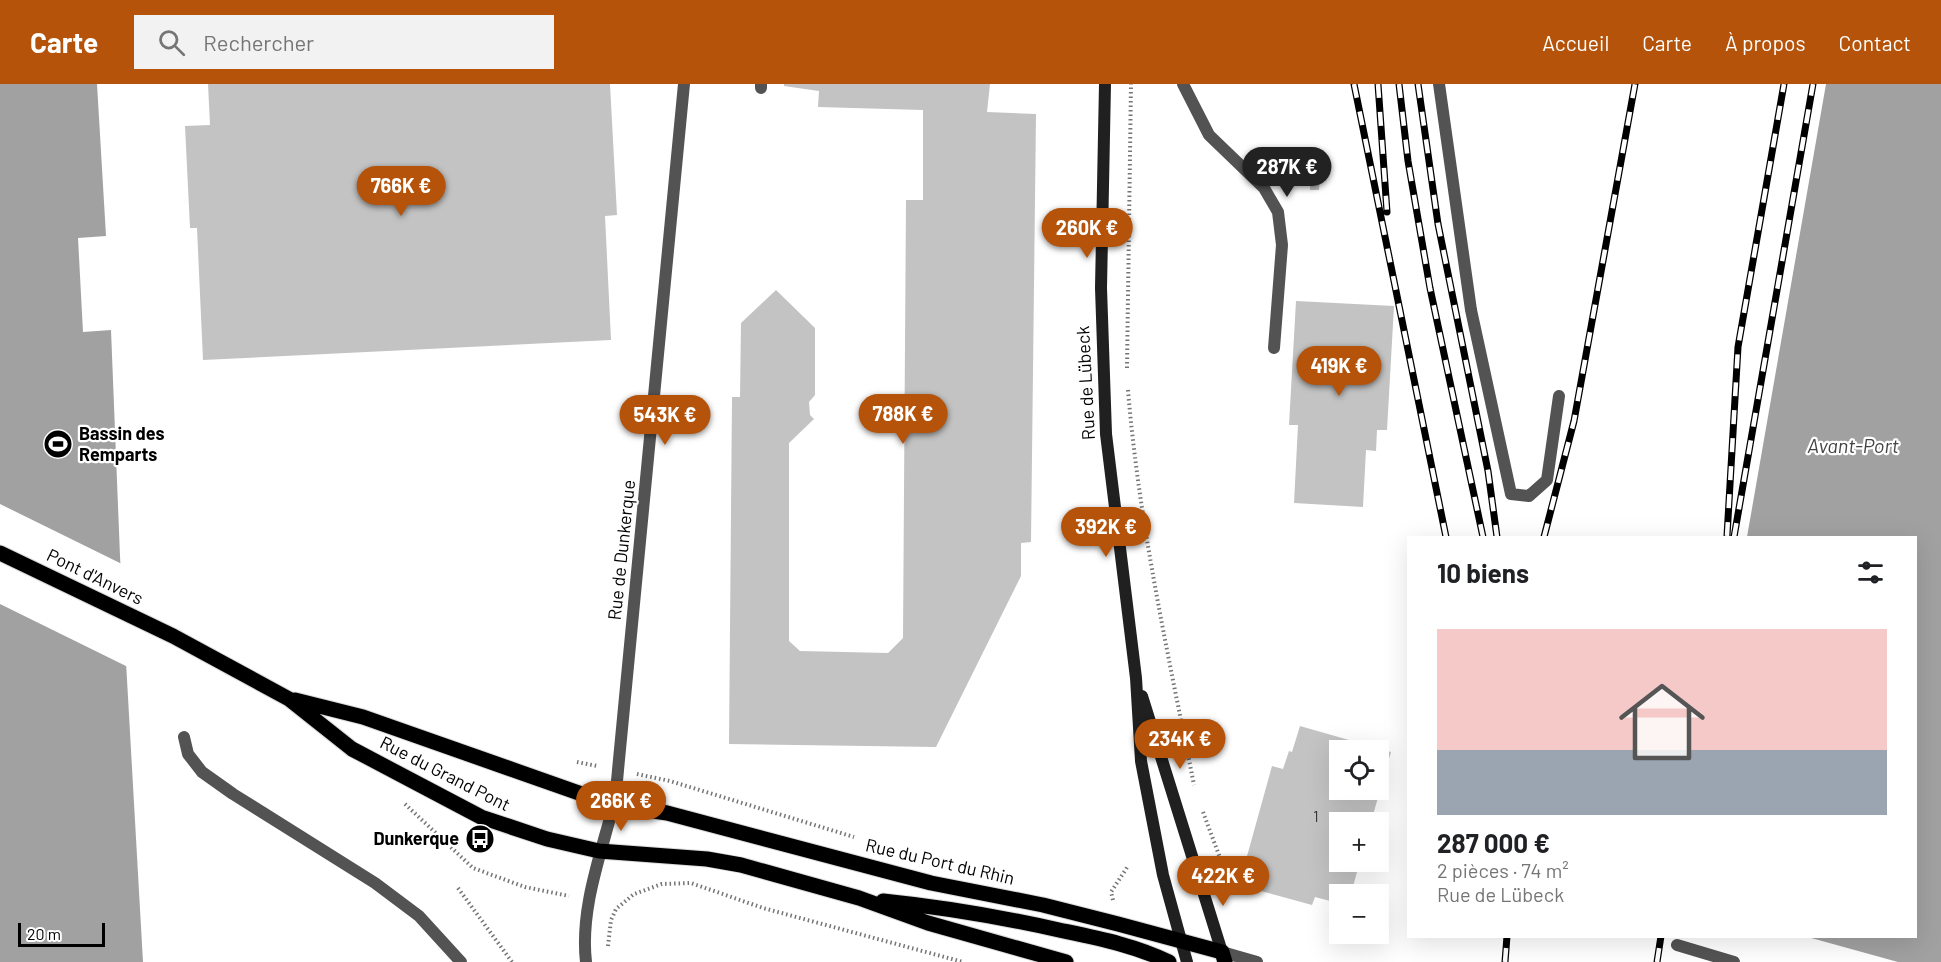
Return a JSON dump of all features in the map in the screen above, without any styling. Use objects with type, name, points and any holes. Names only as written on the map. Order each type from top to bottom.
[{"type":"main road","name":"Rue de Lübeck","points":[[1106,84],[1101,288],[1107,434],[1136,678],[1142,761],[1163,875],[1187,962]]},
{"type":"main road","name":"Pont d'Anvers","points":[[0,553],[173,636]]},
{"type":"main road","name":"Rue du Grand Pont","points":[[173,636],[289,699],[352,749],[481,817],[547,839],[599,852]]},
{"type":"main road","name":"Rue de Lübeck","points":[[1136,678],[1223,957]]},
{"type":"main road","name":"Rue du Grand Pont","points":[[289,699],[363,717],[614,805]]},
{"type":"main road","name":"Rue du Port du Rhin","points":[[614,805],[668,813],[931,884],[1043,905],[1181,941],[1223,957]]},
{"type":"main road","points":[[599,852],[707,859],[741,865],[859,898],[928,924],[1066,962]]},
{"type":"main road","points":[[859,898],[937,906],[1028,923],[1123,944],[1169,962]]},
{"type":"street","name":"Rue de Dunkerque","points":[[586,962],[584,951],[587,914],[599,852],[614,805],[618,770],[684,84]]},
{"type":"street","points":[[1183,84],[1209,135],[1264,188],[1278,212],[1282,245],[1274,348]]},
{"type":"street","points":[[1439,84],[1471,310],[1511,494],[1529,496],[1547,480],[1559,396]]},
{"type":"street","points":[[184,737],[188,754],[202,772],[375,883],[419,916],[461,962]]},
{"type":"street","points":[[1677,945],[1734,962]]},
{"type":"street","name":"Rue du Port du Rhin","points":[[1223,957],[1257,962]]},
{"type":"path","points":[[1131,84],[1127,380],[1133,450],[1168,657],[1196,793]]},
{"type":"path","points":[[670,781],[861,839]]},
{"type":"path","points":[[1200,804],[1233,893]]},
{"type":"path","points":[[607,952],[611,920],[616,909],[634,894],[662,884],[691,883],[764,908],[963,962]]},
{"type":"path","points":[[458,888],[512,962]]},
{"type":"water","name":"Bassin des Remparts","points":[[0,84],[97,84],[106,236],[78,238],[83,332],[111,330],[120,556],[143,962],[0,962]]},
{"type":"water","name":"Avant-Port","points":[[1826,84],[1941,84],[1941,962],[1898,962],[1811,938],[1917,938],[1917,536],[1747,536]]},
{"type":"pier","points":[[0,504],[124,565],[130,668],[0,604]]},
{"type":"building","points":[[208,84],[610,84],[617,215],[605,216],[611,340],[203,360],[197,228],[190,228],[185,126],[210,125]]},
{"type":"building","points":[[784,84],[990,84],[987,112],[1036,114],[1031,542],[1021,543],[1021,576],[936,747],[729,744],[732,397],[740,397],[741,323],[776,290],[815,328],[815,395],[809,402],[810,415],[814,419],[789,443],[789,641],[800,651],[888,653],[903,638],[906,200],[923,200],[923,110],[818,107],[819,91],[784,86]]},
{"type":"building","points":[[1311,173],[1320,173],[1319,190],[1310,190]]},
{"type":"building","points":[[1296,301],[1394,306],[1387,430],[1377,430],[1376,451],[1366,450],[1363,507],[1294,503],[1298,425],[1289,425]]},
{"type":"building","points":[[1300,726],[1349,740],[1329,740],[1329,800],[1377,800],[1374,812],[1329,812],[1329,872],[1357,872],[1354,884],[1329,884],[1329,901],[1315,897],[1312,905],[1239,885],[1272,766],[1283,769],[1289,751],[1292,752]]},
{"type":"railway","points":[[1354,84],[1446,536]]},
{"type":"railway","points":[[1378,84],[1387,212]]},
{"type":"railway","points":[[1399,84],[1408,161],[1430,288],[1483,536]]},
{"type":"railway","points":[[1418,84],[1438,224],[1488,471],[1497,536]]},
{"type":"railway","points":[[1544,536],[1574,421],[1635,84]]},
{"type":"railway","points":[[1727,536],[1738,347],[1784,84]]},
{"type":"railway","points":[[1734,536],[1813,84]]},
{"type":"railway","points":[[1505,962],[1507,938]]},
{"type":"railway","points":[[1657,962],[1661,938]]},
{"type":"place","name":"Bassin des Remparts","points":[[58,444]]},
{"type":"place","name":"Dunkerque","points":[[480,839]]}]
